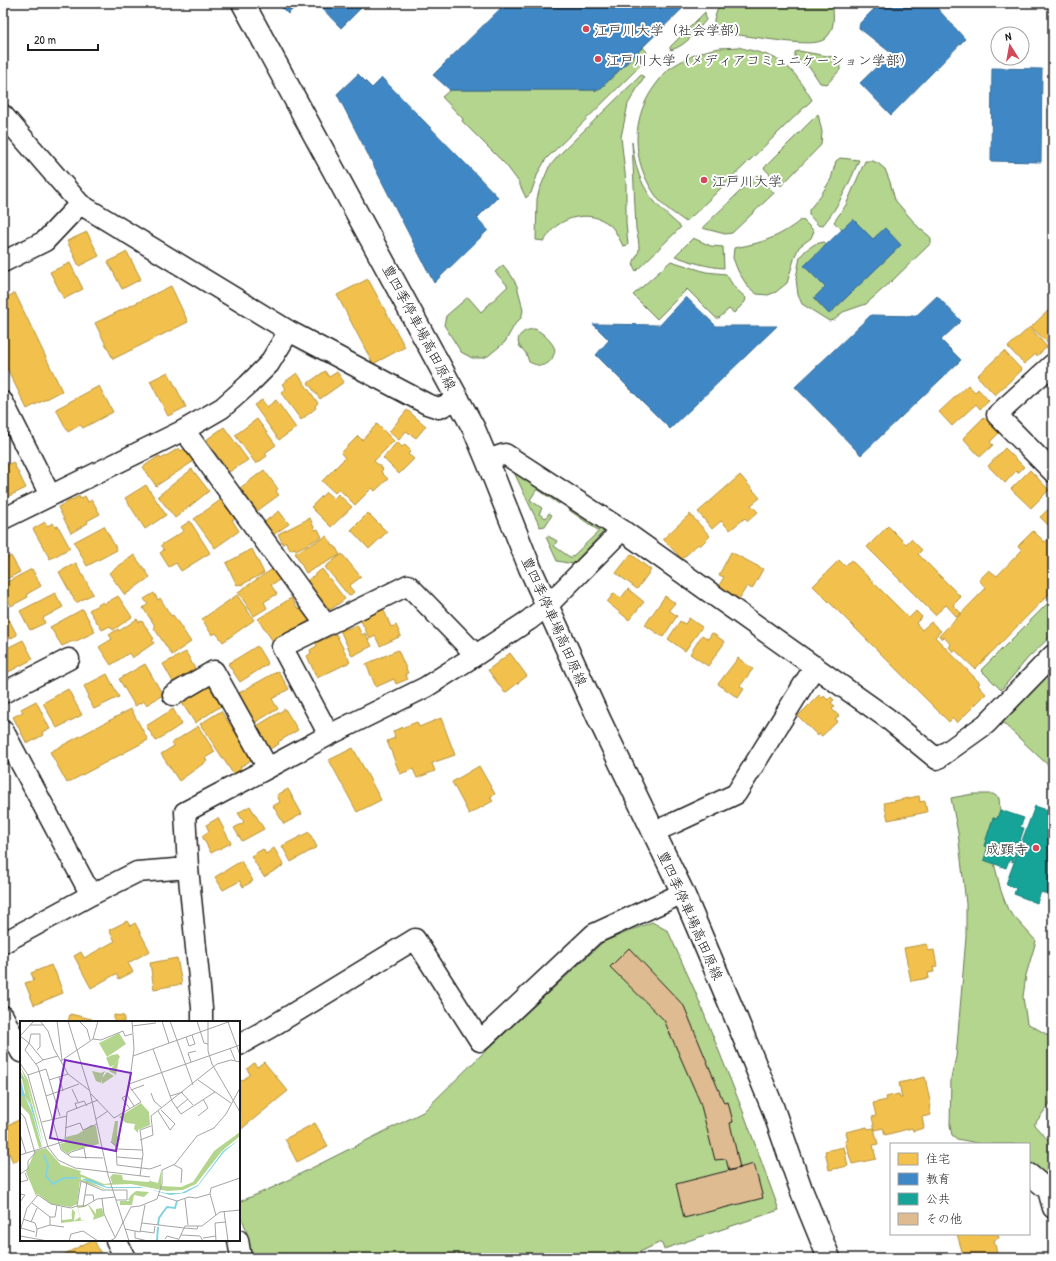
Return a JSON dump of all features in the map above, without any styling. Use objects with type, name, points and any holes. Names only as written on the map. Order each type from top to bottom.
[{"type":"main road","name":"豊四季停車場高田原線","points":[[243,3],[458,399],[487,460],[530,568],[682,893],[733,1010],[772,1106],[802,1192],[828,1258]]},
{"type":"street","points":[[3,114],[80,204],[289,332],[427,404],[439,408],[458,399]]},
{"type":"street","points":[[3,262],[45,241],[80,204]]},
{"type":"street","points":[[3,519],[184,430],[222,408],[269,364],[289,332]]},
{"type":"street","points":[[1053,364],[997,415],[1053,472]]},
{"type":"street","points":[[3,402],[50,495]]},
{"type":"street","points":[[184,430],[326,625]]},
{"type":"street","points":[[487,460],[506,454],[622,530],[887,718],[937,760],[986,724],[1053,655]]},
{"type":"street","points":[[202,1021],[188,868],[185,812],[329,735],[426,686],[476,655],[529,620],[547,606],[622,530]]},
{"type":"street","points":[[329,735],[282,646],[408,584],[476,655]]},
{"type":"street","points":[[3,693],[69,659]]},
{"type":"street","points":[[653,832],[736,794],[815,666]]},
{"type":"street","points":[[173,695],[214,671],[268,768]]},
{"type":"street","points":[[3,730],[91,895]]},
{"type":"street","points":[[3,943],[91,895],[137,872],[188,868]]},
{"type":"street","points":[[240,1044],[272,1027],[415,939],[480,1041],[594,934],[664,903],[682,893]]},
{"type":"street","points":[[3,1016],[20,1050]]},
{"type":"street","points":[[1030,1175],[1048,1190],[1053,1208]]},
{"type":"street","points":[[116,1241],[125,1258]]},
{"type":"street","points":[[238,1241],[241,1258]]},
{"type":"green space","points":[[720,3],[833,3],[833,26],[826,38],[819,42],[807,43],[742,35],[717,34],[715,32],[714,19]]},
{"type":"green space","points":[[705,12],[706,20],[695,33],[682,45],[671,50],[670,47]]},
{"type":"green space","points":[[643,47],[647,52],[642,64],[546,159],[538,173],[531,193],[526,198],[518,181],[506,165],[462,121],[463,119],[442,97],[450,90],[599,90]]},
{"type":"green space","points":[[738,47],[767,55],[783,63],[799,80],[812,100],[686,222],[662,204],[648,182],[642,168],[638,154],[637,139],[638,124],[642,110],[648,96],[669,69],[690,57],[708,50]]},
{"type":"green space","points":[[799,51],[833,57],[840,61],[840,70],[827,84],[820,83],[811,69],[795,57],[795,52]]},
{"type":"green space","points":[[641,75],[644,77],[628,104],[621,137],[626,182],[626,222],[628,245],[623,246],[612,227],[606,222],[598,218],[583,216],[575,217],[560,223],[544,241],[536,240],[537,199],[549,167],[561,153]]},
{"type":"green space","points":[[818,114],[822,132],[821,145],[781,186],[764,168]]},
{"type":"green space","points":[[632,142],[637,169],[646,190],[661,208],[681,227],[636,271],[633,265],[639,247],[636,229]]},
{"type":"green space","points":[[840,158],[859,160],[839,202],[829,218],[823,225],[819,226],[809,215],[809,210],[831,179],[836,161]]},
{"type":"green space","points":[[865,161],[873,161],[885,169],[895,200],[919,228],[931,238],[931,243],[866,304],[843,312],[834,320],[829,321],[802,304],[798,295],[796,278],[800,257],[806,250],[815,244],[824,242],[827,244],[804,266],[825,287],[814,298],[829,314],[901,245],[885,229],[873,239],[853,219],[842,230],[834,222],[846,205]]},
{"type":"green space","points":[[757,175],[774,193],[732,233],[725,234],[702,228]]},
{"type":"green space","points":[[801,220],[814,231],[811,238],[799,247],[787,283],[776,292],[768,295],[757,294],[748,287],[738,271],[733,258],[734,248],[769,239],[785,231]]},
{"type":"green space","points":[[693,238],[711,246],[723,247],[724,268],[711,267],[675,256]]},
{"type":"green space","points":[[671,261],[706,272],[726,274],[734,287],[746,298],[745,302],[734,313],[729,309],[719,318],[716,318],[687,289],[657,319],[633,295]]},
{"type":"green space","points":[[503,265],[517,286],[523,311],[521,318],[515,324],[505,342],[488,356],[482,358],[472,358],[461,352],[444,325],[446,316],[468,297],[481,312],[508,286],[495,272]]},
{"type":"green space","points":[[535,329],[547,338],[555,350],[552,359],[544,365],[529,362],[526,353],[520,347],[518,341],[522,333]]},
{"type":"green space","points":[[512,468],[560,501],[559,504],[537,489],[530,500],[542,508],[539,514],[546,518],[549,513],[552,515],[545,526],[540,527]]},
{"type":"green space","points":[[570,507],[605,530],[573,564],[557,561],[546,537],[548,536],[557,541],[554,546],[571,558],[599,531],[569,510]]},
{"type":"green space","points":[[1053,598],[1053,634],[1028,658],[1001,690],[981,670]]},
{"type":"green space","points":[[1053,664],[1053,768],[1051,768],[1002,722],[1040,676]]},
{"type":"green space","points":[[973,794],[993,794],[999,798],[1000,810],[997,819],[993,818],[984,846],[988,847],[984,860],[994,863],[1001,891],[1008,910],[1036,941],[1026,975],[1023,997],[1027,1023],[1053,1038],[1053,1099],[1034,1125],[1053,1145],[1053,1183],[1038,1167],[1030,1163],[1030,1143],[977,1143],[957,1139],[952,1135],[950,1126],[951,1078],[956,1057],[966,937],[966,904],[958,833],[951,798]]},
{"type":"green space","points":[[652,922],[668,931],[695,991],[744,1114],[779,1210],[664,1249],[661,1242],[627,1258],[251,1258],[246,1229],[240,1213],[240,1202],[274,1187],[423,1112],[478,1058],[603,942]]},
{"type":"building: 住宅","points":[[87,232],[99,256],[79,266],[67,241]]},
{"type":"building: 住宅","points":[[127,252],[141,279],[122,289],[108,262]]},
{"type":"building: 住宅","points":[[70,263],[83,289],[64,299],[50,272]]},
{"type":"building: 住宅","points":[[368,279],[405,347],[373,364],[337,295]]},
{"type":"building: 住宅","points":[[171,286],[188,322],[113,359],[95,323]]},
{"type":"building: 住宅","points":[[15,293],[62,391],[27,409],[3,360],[3,312],[6,310],[3,299]]},
{"type":"building: 住宅","points":[[1053,306],[1053,342],[1050,345],[1031,327]]},
{"type":"building: 住宅","points":[[1030,327],[1047,347],[1037,356],[1036,354],[1024,364],[1008,347]]},
{"type":"building: 住宅","points":[[1004,351],[1022,370],[995,395],[977,376]]},
{"type":"building: 住宅","points":[[325,371],[329,377],[337,372],[344,382],[320,399],[308,383]]},
{"type":"building: 住宅","points":[[168,372],[186,407],[168,416],[150,381]]},
{"type":"building: 住宅","points":[[297,373],[318,403],[315,406],[316,408],[301,420],[281,393],[286,389],[282,384]]},
{"type":"building: 住宅","points":[[968,385],[975,392],[978,389],[989,401],[980,409],[976,404],[952,426],[939,412]]},
{"type":"building: 住宅","points":[[99,386],[113,412],[83,428],[80,425],[68,432],[56,409]]},
{"type":"building: 住宅","points":[[262,400],[267,407],[276,400],[296,428],[279,440],[254,405]]},
{"type":"building: 住宅","points":[[407,410],[426,426],[416,438],[406,431],[399,440],[389,432]]},
{"type":"building: 住宅","points":[[984,417],[999,433],[990,442],[993,445],[980,457],[963,438]]},
{"type":"building: 住宅","points":[[257,419],[276,445],[265,453],[267,456],[256,464],[235,435]]},
{"type":"building: 住宅","points":[[377,424],[394,441],[374,461],[383,469],[381,472],[388,479],[375,491],[372,488],[355,505],[339,489],[335,493],[322,481],[345,458],[341,453],[358,436],[362,440]]},
{"type":"building: 住宅","points":[[224,427],[248,460],[229,472],[206,440]]},
{"type":"building: 住宅","points":[[397,442],[402,447],[405,445],[411,451],[408,454],[414,459],[399,474],[383,458]]},
{"type":"building: 住宅","points":[[179,448],[181,451],[185,448],[194,461],[156,486],[143,467],[159,456],[161,459]]},
{"type":"building: 住宅","points":[[1005,448],[1024,467],[1018,473],[1016,471],[1005,483],[988,466]]},
{"type":"building: 住宅","points":[[13,462],[26,488],[7,497],[3,490],[3,467]]},
{"type":"building: 住宅","points":[[192,469],[209,491],[175,518],[158,496]]},
{"type":"building: 住宅","points":[[264,470],[278,489],[276,491],[279,495],[257,511],[240,488]]},
{"type":"building: 住宅","points":[[1030,470],[1049,490],[1031,508],[1011,489]]},
{"type":"building: 住宅","points":[[740,475],[760,498],[751,505],[758,512],[748,521],[745,518],[730,530],[721,521],[712,529],[698,512]]},
{"type":"building: 住宅","points":[[146,485],[166,515],[145,529],[125,498]]},
{"type":"building: 住宅","points":[[326,492],[334,499],[338,494],[352,507],[331,527],[311,507]]},
{"type":"building: 住宅","points":[[79,496],[80,499],[85,496],[88,502],[92,500],[100,514],[87,521],[88,523],[71,533],[58,507]]},
{"type":"building: 住宅","points":[[222,499],[236,518],[232,520],[239,531],[215,548],[194,519]]},
{"type":"building: 住宅","points":[[1053,505],[1053,530],[1040,517]]},
{"type":"building: 住宅","points":[[279,511],[289,524],[273,535],[263,523]]},
{"type":"building: 住宅","points":[[368,513],[387,532],[369,549],[351,530]]},
{"type":"building: 住宅","points":[[690,514],[710,536],[700,546],[698,544],[682,559],[663,539]]},
{"type":"building: 住宅","points":[[310,518],[315,530],[318,529],[322,537],[296,550],[295,548],[290,550],[286,542],[283,544],[278,534]]},
{"type":"building: 住宅","points":[[190,521],[210,553],[181,571],[176,563],[169,567],[160,553],[164,550],[161,545],[184,531],[181,527]]},
{"type":"building: 住宅","points":[[45,522],[47,526],[53,523],[55,527],[58,526],[70,548],[50,559],[33,529]]},
{"type":"building: 住宅","points":[[104,526],[117,550],[87,566],[74,542]]},
{"type":"building: 住宅","points":[[888,526],[906,544],[911,539],[922,550],[918,554],[961,597],[953,605],[961,613],[957,617],[946,605],[935,615],[867,547]]},
{"type":"building: 住宅","points":[[1033,531],[1045,542],[1048,540],[1053,545],[1053,590],[975,669],[955,650],[953,652],[949,647],[951,645],[944,637],[942,639],[939,636],[986,588],[979,580],[989,570],[997,576],[1022,550],[1018,546]]},
{"type":"building: 住宅","points":[[327,536],[340,555],[306,573],[295,553]]},
{"type":"building: 住宅","points":[[252,549],[264,573],[241,585],[237,585],[226,563]]},
{"type":"building: 住宅","points":[[3,550],[7,558],[11,556],[20,572],[3,581]]},
{"type":"building: 住宅","points":[[731,552],[763,569],[752,589],[747,586],[739,599],[718,587],[724,577],[719,575]]},
{"type":"building: 住宅","points":[[342,554],[361,577],[349,586],[354,592],[349,596],[325,567]]},
{"type":"building: 住宅","points":[[631,554],[651,570],[637,589],[616,573]]},
{"type":"building: 住宅","points":[[134,555],[150,577],[125,595],[109,573]]},
{"type":"building: 住宅","points":[[839,560],[845,566],[851,560],[909,618],[916,611],[922,617],[916,623],[922,630],[931,622],[941,631],[935,637],[980,683],[978,685],[986,694],[957,723],[953,718],[949,722],[813,586]]},
{"type":"building: 住宅","points":[[76,563],[93,594],[76,603],[59,572]]},
{"type":"building: 住宅","points":[[274,568],[281,579],[271,585],[277,594],[264,602],[267,608],[254,616],[238,592]]},
{"type":"building: 住宅","points":[[32,569],[41,586],[27,594],[28,597],[11,606],[3,590],[3,584]]},
{"type":"building: 住宅","points":[[322,569],[345,599],[330,610],[307,581]]},
{"type":"building: 住宅","points":[[628,589],[644,602],[629,620],[607,602],[614,593],[621,598]]},
{"type":"building: 住宅","points":[[55,593],[63,607],[43,618],[45,623],[30,630],[20,611]]},
{"type":"building: 住宅","points":[[154,593],[158,600],[160,598],[171,616],[173,615],[191,642],[172,655],[143,608],[148,604],[144,599]]},
{"type":"building: 住宅","points":[[237,595],[254,620],[223,642],[216,633],[212,635],[202,619]]},
{"type":"building: 住宅","points":[[118,596],[132,617],[113,630],[110,626],[102,630],[89,610]]},
{"type":"building: 住宅","points":[[665,596],[675,603],[669,610],[677,616],[663,637],[645,625]]},
{"type":"building: 住宅","points":[[291,598],[298,609],[303,606],[311,619],[274,643],[258,619]]},
{"type":"building: 住宅","points":[[383,608],[391,627],[396,625],[401,636],[380,646],[375,636],[370,639],[360,619]]},
{"type":"building: 住宅","points":[[83,609],[95,632],[62,646],[50,627]]},
{"type":"building: 住宅","points":[[5,612],[17,635],[3,642],[3,613]]},
{"type":"building: 住宅","points":[[689,618],[702,627],[685,651],[668,639],[680,621],[685,624]]},
{"type":"building: 住宅","points":[[137,619],[139,622],[142,621],[154,639],[152,640],[154,643],[132,658],[129,653],[111,665],[99,647],[112,639],[109,635],[118,629],[119,631]]},
{"type":"building: 住宅","points":[[357,625],[362,635],[365,633],[372,646],[352,656],[339,628],[345,626],[347,629]]},
{"type":"building: 住宅","points":[[712,633],[725,642],[708,666],[690,654],[702,635],[708,639]]},
{"type":"building: 住宅","points":[[336,634],[350,662],[317,678],[307,656],[311,653],[310,650],[317,646],[316,643]]},
{"type":"building: 住宅","points":[[23,640],[33,659],[3,675],[3,650]]},
{"type":"building: 住宅","points":[[257,646],[268,664],[240,682],[228,664]]},
{"type":"building: 住宅","points":[[398,650],[408,673],[405,674],[408,679],[396,684],[394,679],[376,687],[366,664]]},
{"type":"building: 住宅","points":[[186,652],[195,669],[173,682],[163,664]]},
{"type":"building: 住宅","points":[[510,653],[527,676],[505,693],[488,670]]},
{"type":"building: 住宅","points":[[738,658],[753,669],[740,686],[744,689],[738,698],[718,684]]},
{"type":"building: 住宅","points":[[145,664],[163,695],[146,705],[144,701],[135,706],[119,679]]},
{"type":"building: 住宅","points":[[278,671],[289,689],[272,699],[278,709],[254,723],[237,694]]},
{"type":"building: 住宅","points":[[107,674],[119,697],[94,709],[87,697],[89,696],[84,686]]},
{"type":"building: 住宅","points":[[207,683],[221,706],[195,723],[180,700]]},
{"type":"building: 住宅","points":[[68,689],[82,715],[57,728],[43,703]]},
{"type":"building: 住宅","points":[[819,695],[822,698],[824,696],[828,700],[831,697],[834,700],[831,703],[835,706],[832,709],[839,716],[835,719],[838,721],[822,736],[819,734],[818,736],[798,716]]},
{"type":"building: 住宅","points":[[36,701],[50,729],[42,732],[43,735],[27,744],[13,717],[23,712],[21,709]]},
{"type":"building: 住宅","points":[[131,709],[148,740],[67,783],[50,752]]},
{"type":"building: 住宅","points":[[173,709],[182,724],[156,741],[146,726]]},
{"type":"building: 住宅","points":[[285,709],[298,730],[268,750],[255,727]]},
{"type":"building: 住宅","points":[[221,711],[253,759],[240,767],[242,770],[234,775],[200,724]]},
{"type":"building: 住宅","points":[[441,718],[455,755],[432,763],[435,771],[417,778],[413,769],[400,774],[387,741],[395,738],[393,731],[417,722],[419,727]]},
{"type":"building: 住宅","points":[[198,726],[215,752],[205,758],[207,761],[179,781],[161,754],[174,746],[172,743]]},
{"type":"building: 住宅","points":[[353,748],[381,800],[357,812],[329,760]]},
{"type":"building: 住宅","points":[[479,766],[495,794],[490,797],[493,801],[469,814],[452,782]]},
{"type":"building: 住宅","points":[[288,789],[302,814],[284,824],[273,806],[280,802],[277,795]]},
{"type":"building: 住宅","points":[[919,796],[920,802],[925,801],[927,812],[888,820],[884,803]]},
{"type":"building: 住宅","points":[[250,806],[264,829],[242,841],[234,828],[244,822],[238,813]]},
{"type":"building: 住宅","points":[[218,818],[231,843],[211,853],[202,836],[209,831],[206,825]]},
{"type":"building: 住宅","points":[[309,832],[317,847],[291,862],[282,846]]},
{"type":"building: 住宅","points":[[274,848],[284,865],[264,877],[251,856],[263,849],[266,854]]},
{"type":"building: 住宅","points":[[241,861],[253,881],[243,887],[240,881],[223,890],[215,877]]},
{"type":"building: 住宅","points":[[127,921],[130,926],[135,923],[150,951],[128,963],[133,972],[119,979],[116,974],[91,988],[74,956],[81,952],[84,958],[115,941],[109,930]]},
{"type":"building: 住宅","points":[[927,944],[928,951],[934,950],[937,966],[933,967],[934,972],[928,973],[929,978],[911,981],[904,948]]},
{"type":"building: 住宅","points":[[177,958],[182,984],[154,989],[150,963]]},
{"type":"building: 住宅","points":[[51,965],[54,972],[55,971],[63,993],[34,1005],[25,983],[34,980],[31,973]]},
{"type":"building: 住宅","points":[[70,1014],[92,1019],[91,1021],[68,1021]]},
{"type":"building: 住宅","points":[[114,1015],[124,1016],[124,1021],[114,1021]]},
{"type":"building: 住宅","points":[[264,1062],[288,1091],[240,1130],[240,1079],[242,1081],[250,1074],[247,1069],[254,1063],[257,1067]]},
{"type":"building: 住宅","points":[[925,1077],[931,1106],[929,1106],[931,1115],[922,1117],[924,1128],[913,1131],[912,1128],[885,1135],[883,1128],[875,1130],[872,1117],[876,1116],[873,1103],[887,1100],[886,1097],[899,1094],[900,1098],[902,1098],[899,1083]]},
{"type":"building: 住宅","points":[[20,1119],[20,1158],[13,1162],[3,1139],[3,1127]]},
{"type":"building: 住宅","points":[[315,1123],[328,1146],[297,1162],[285,1139]]},
{"type":"building: 住宅","points":[[867,1127],[868,1129],[874,1128],[878,1144],[873,1145],[876,1159],[852,1164],[845,1141],[848,1140],[846,1132]]},
{"type":"building: 住宅","points":[[844,1147],[848,1166],[829,1170],[825,1151]]},
{"type":"building: 住宅","points":[[957,1235],[998,1235],[999,1238],[994,1240],[998,1258],[964,1258]]},
{"type":"building: 住宅","points":[[90,1241],[94,1241],[103,1258],[62,1258],[61,1256]]},
{"type":"building: 教育","points":[[277,3],[299,3],[288,14]]},
{"type":"building: 教育","points":[[317,3],[366,3],[341,28]]},
{"type":"building: 教育","points":[[506,3],[688,3],[599,90],[450,90],[433,75]]},
{"type":"building: 教育","points":[[880,3],[942,3],[937,8],[965,39],[891,115],[860,83],[891,53],[859,28],[860,23]]},
{"type":"building: 教育","points":[[992,68],[1042,69],[1041,162],[991,161]]},
{"type":"building: 教育","points":[[358,74],[372,88],[382,78],[498,197],[477,218],[488,230],[434,283],[337,94]]},
{"type":"building: 教育","points":[[853,219],[873,239],[885,228],[901,245],[829,314],[814,298],[825,287],[804,266]]},
{"type":"building: 教育","points":[[937,296],[961,321],[941,340],[961,360],[861,455],[795,387],[871,315],[916,316]]},
{"type":"building: 教育","points":[[686,297],[716,326],[777,326],[670,429],[596,355],[609,340],[593,324],[660,325]]},
{"type":"building: 公共","name":"成顕寺","points":[[1035,806],[1053,812],[1053,884],[1049,895],[1041,892],[1037,903],[1014,894],[1016,888],[1006,884]]},
{"type":"building: 公共","points":[[1000,810],[1024,818],[1020,827],[1024,828],[1013,862],[1009,860],[1006,868],[984,860],[988,847],[984,846],[993,818],[997,819]]},
{"type":"building: その他","points":[[629,948],[684,1006],[724,1103],[728,1102],[733,1122],[730,1123],[740,1168],[729,1171],[726,1159],[715,1160],[700,1102],[664,1020],[610,967]]},
{"type":"building: その他","points":[[754,1164],[763,1198],[684,1218],[676,1184]]},
{"type":"place","name":"江戸川大学（社会学部）","points":[[586,29]]},
{"type":"place","name":"江戸川大学（メディアコミュニケーション学部）","points":[[598,59]]},
{"type":"place","name":"江戸川大学","points":[[704,180]]},
{"type":"place","name":"成顕寺","points":[[1036,848]]}]
